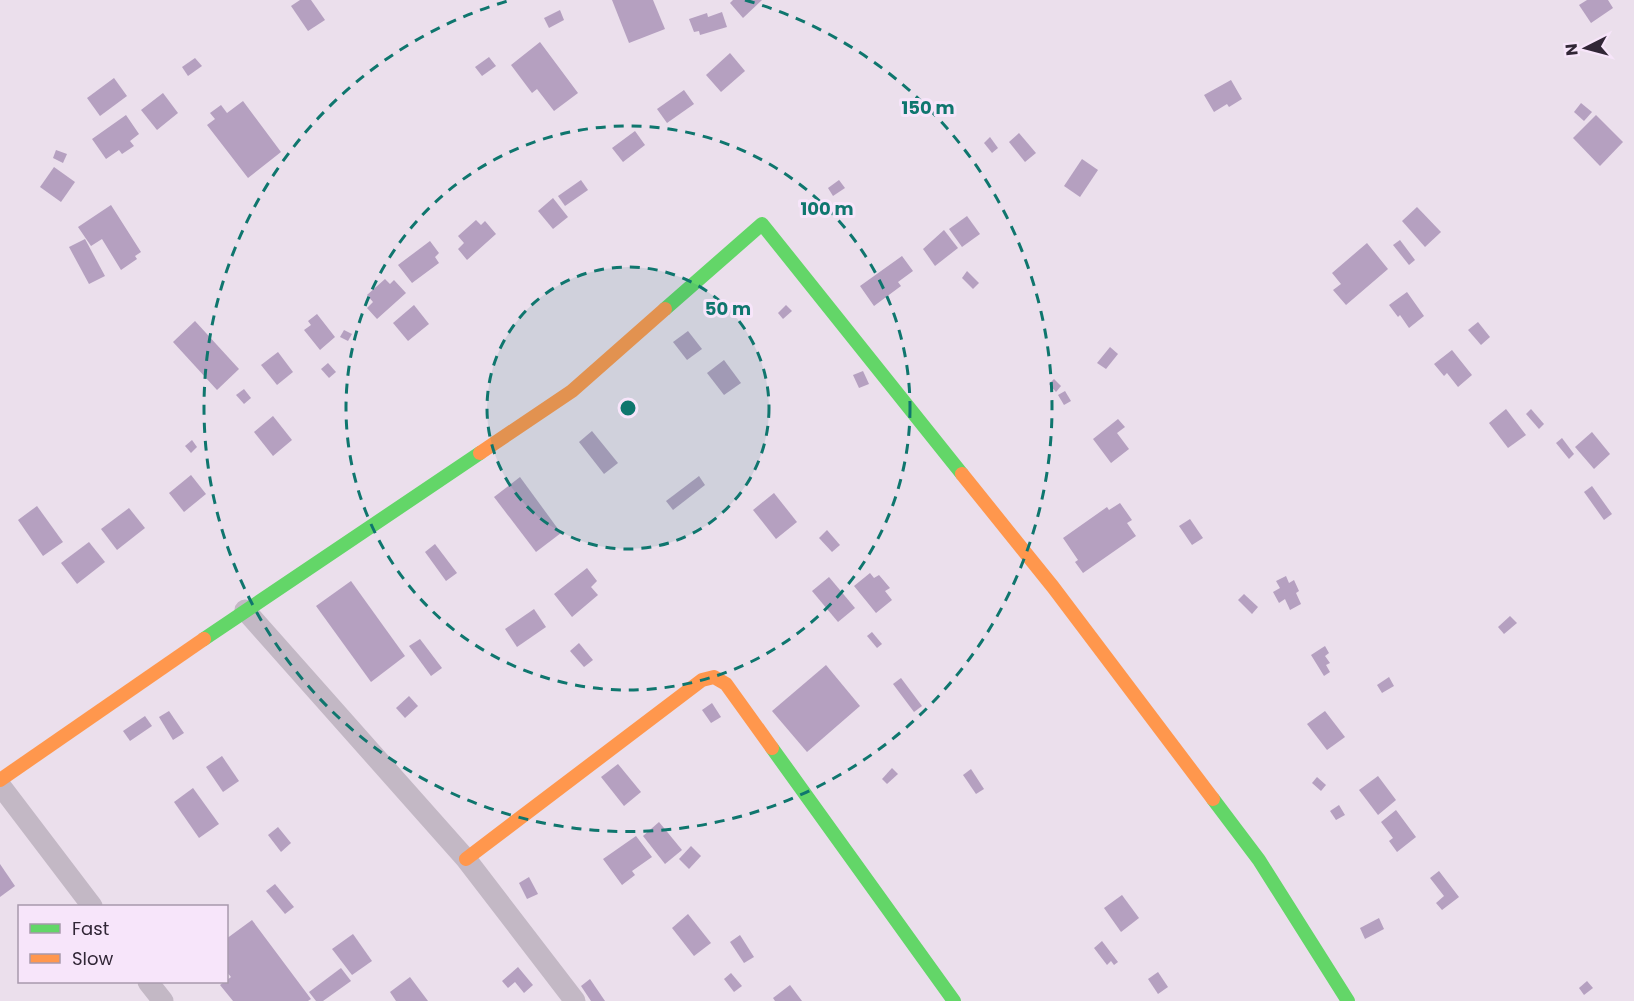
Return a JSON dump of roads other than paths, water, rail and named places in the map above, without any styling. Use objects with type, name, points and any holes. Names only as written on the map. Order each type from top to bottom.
[{"type":"street","points":[[0,780],[244,610],[572,391],[762,224],[1053,587],[1252,851],[1348,1001]]},
{"type":"street","points":[[244,610],[466,859],[574,1001]]},
{"type":"street","points":[[466,859],[702,681],[714,677],[726,684],[954,1001]]},
{"type":"street","points":[[0,785],[91,905]]},
{"type":"street","points":[[150,983],[163,1001]]}]
